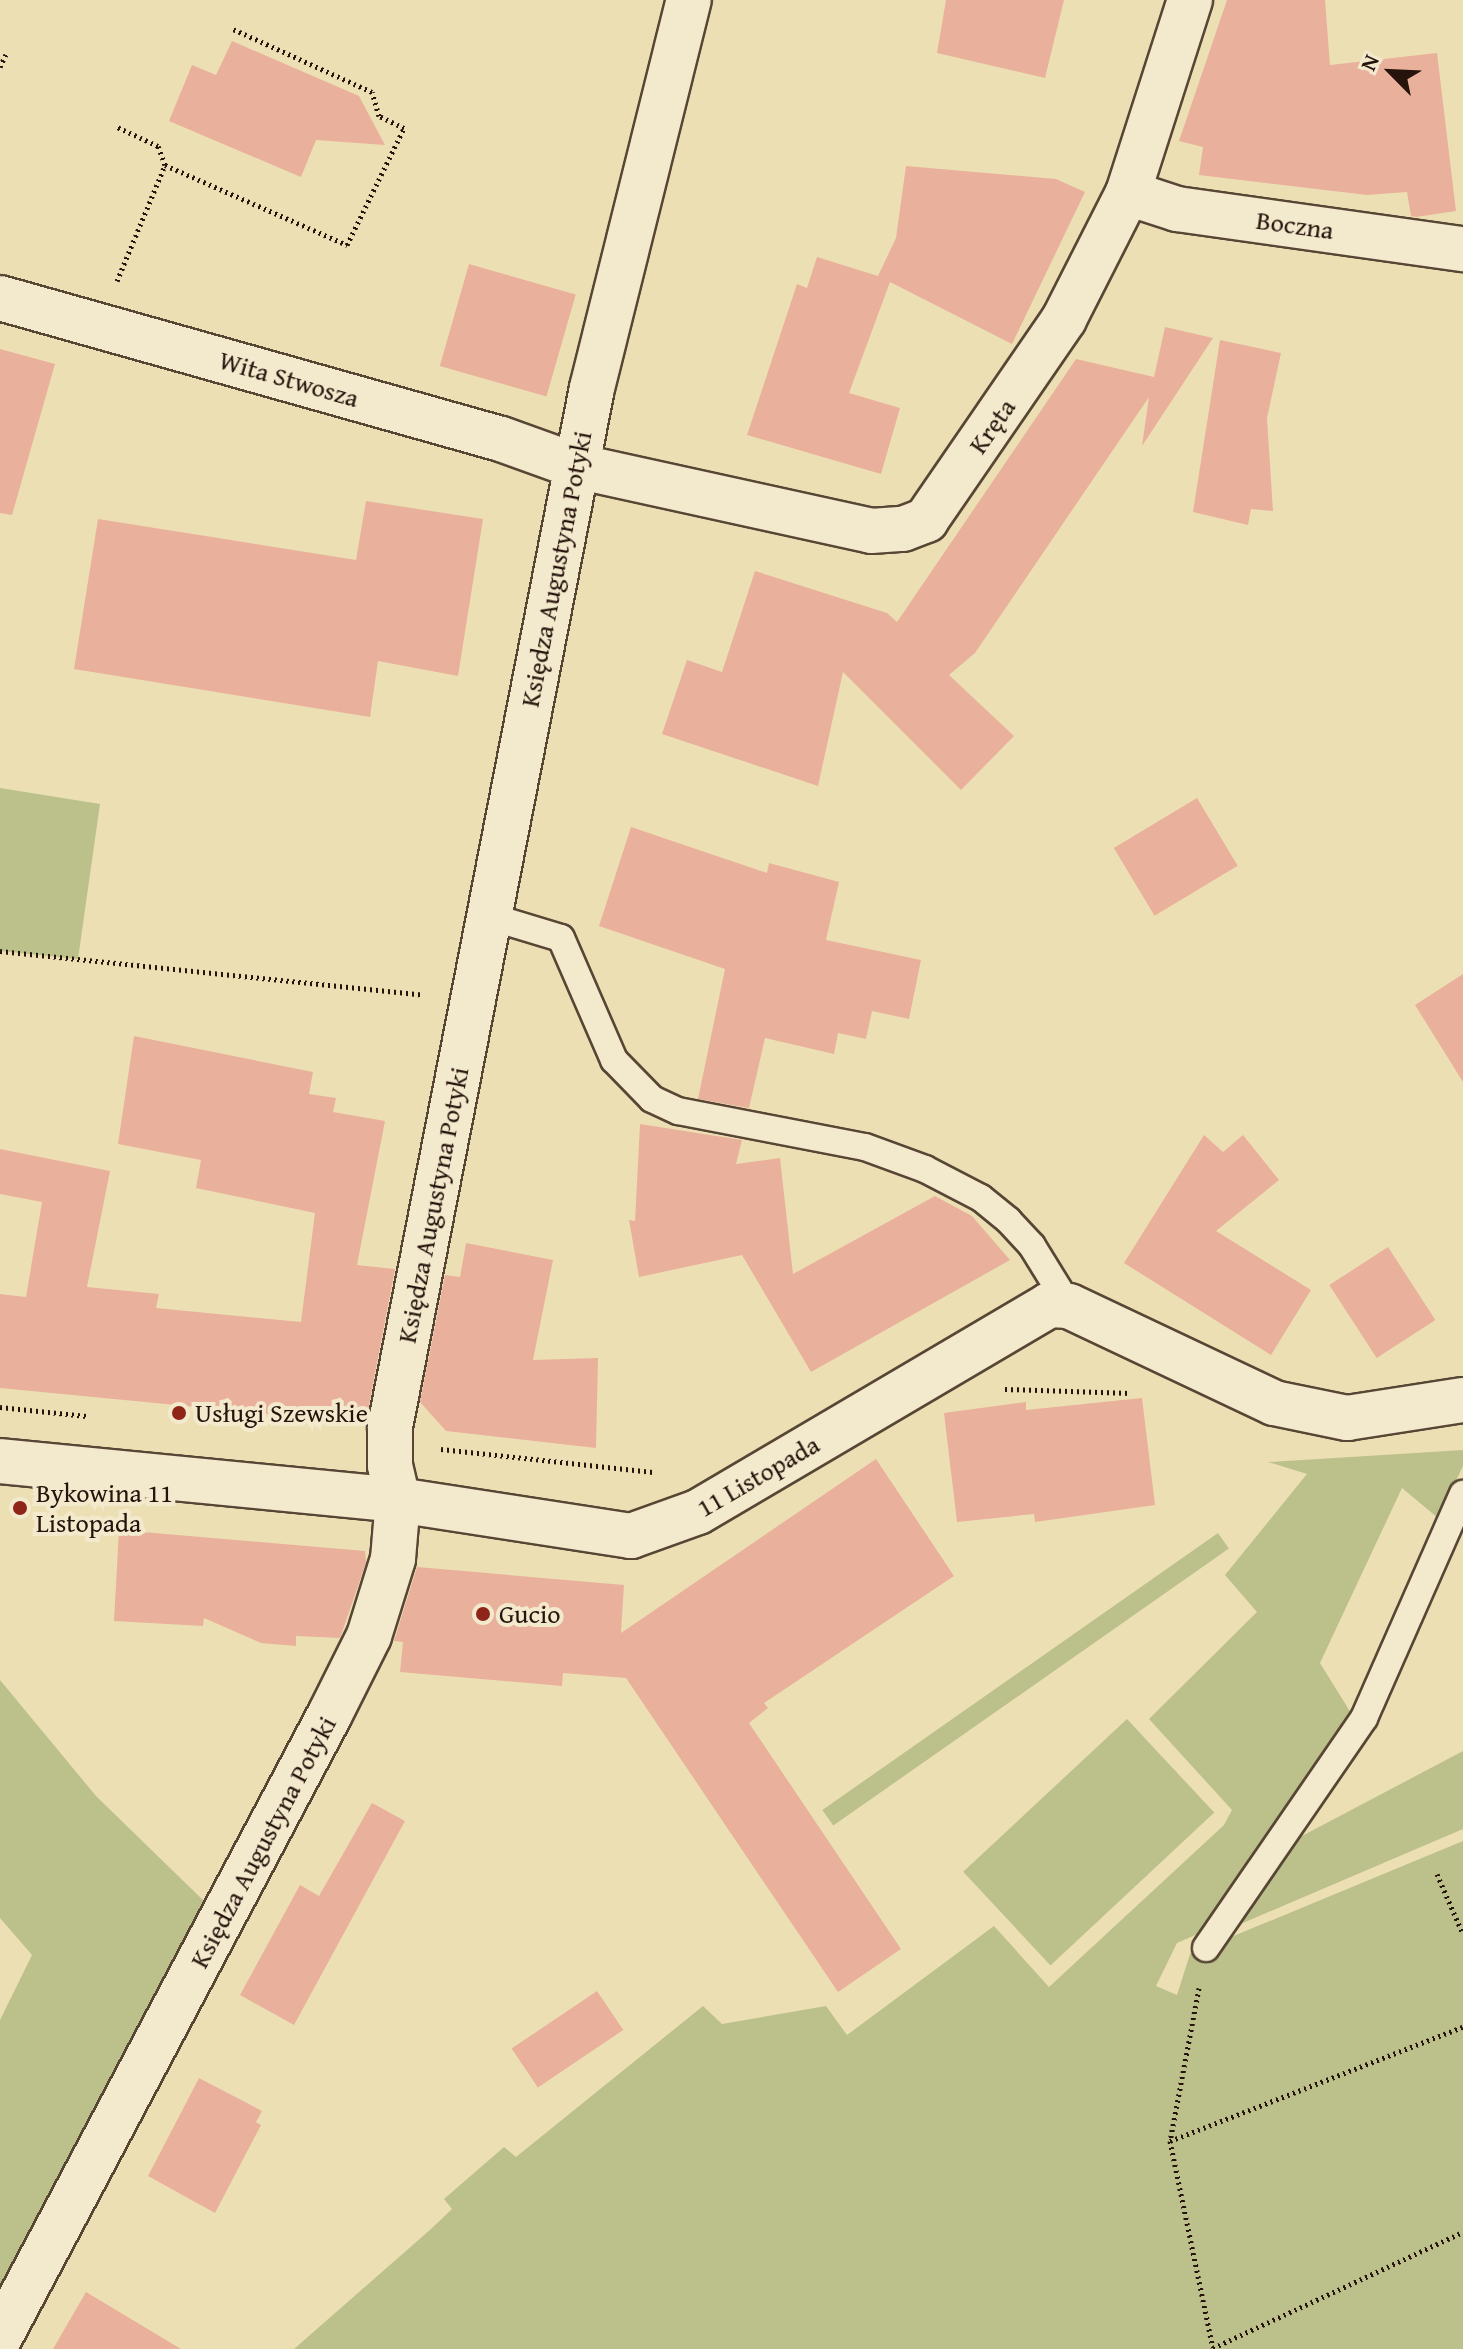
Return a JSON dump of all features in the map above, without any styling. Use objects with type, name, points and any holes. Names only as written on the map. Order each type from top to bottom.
[{"type":"street","name":"Księdza Augustyna Potyki","points":[[0,2337],[369,1636],[393,1559],[398,1500],[390,1466],[390,1427],[576,466],[689,0]]},
{"type":"street","name":"Kręta","points":[[576,466],[871,531],[903,529],[926,520],[1064,319],[1128,193],[1190,0]]},
{"type":"street","name":"Boczna","points":[[1128,193],[1177,209],[1463,249]]},
{"type":"street","name":"Wita Stwosza","points":[[0,298],[501,439],[576,466]]},
{"type":"street","points":[[1069,1306],[1274,1403],[1347,1418],[1463,1400]]},
{"type":"street","name":"11 Listopada","points":[[0,1461],[398,1500],[595,1533],[631,1536],[655,1530],[698,1512],[1033,1311],[1069,1306]]},
{"type":"lane","points":[[488,916],[561,938],[614,1060],[652,1099],[678,1111],[865,1147],[925,1169],[981,1198],[1008,1220],[1032,1246],[1069,1306]]},
{"type":"lane","points":[[1206,1948],[1364,1718],[1463,1494]]},
{"type":"path","points":[[165,165],[347,245],[398,141],[404,128],[379,116],[372,92],[231,28]]},
{"type":"path","points":[[0,67],[6,54]]},
{"type":"path","points":[[115,286],[165,165],[158,146],[117,127]]},
{"type":"path","points":[[0,951],[433,996]]},
{"type":"path","points":[[436,1446],[446,1452],[651,1473],[663,1468]]},
{"type":"path","points":[[1437,1874],[1463,1934]]},
{"type":"path","points":[[1206,1948],[1170,2141],[1213,2348],[1463,2232]]},
{"type":"path","points":[[1170,2141],[1463,2027]]},
{"type":"green space","points":[[0,788],[100,804],[78,959],[0,951]]},
{"type":"green space","points":[[1463,1450],[1463,1466],[1438,1518],[1402,1488],[1320,1663],[1351,1713],[1207,1930],[1177,1943],[1156,1986],[1177,1995],[1190,1954],[1463,1841],[1463,2349],[294,2349],[452,2209],[444,2199],[504,2147],[516,2157],[703,2006],[722,2024],[826,2006],[847,2035],[994,1926],[1049,1987],[1224,1825],[1232,1810],[1149,1719],[1257,1612],[1225,1575],[1307,1474],[1268,1462]]},
{"type":"green space","points":[[1218,1533],[1229,1549],[833,1826],[822,1810]]},
{"type":"green space","points":[[0,1680],[96,1796],[206,1903],[0,2291],[0,2020],[32,1955],[0,1918]]},
{"type":"green space","points":[[1127,1719],[1214,1813],[1050,1965],[963,1872]]},
{"type":"green space","points":[[1463,1751],[1463,1829],[1236,1926],[1300,1837]]},
{"type":"building","points":[[946,0],[1064,0],[1045,78],[937,53]]},
{"type":"building","points":[[1227,0],[1325,0],[1330,65],[1437,53],[1456,211],[1411,216],[1407,192],[1367,195],[1199,175],[1203,147],[1179,141]]},
{"type":"building","points":[[232,41],[359,96],[385,145],[316,140],[301,177],[169,121],[192,65],[216,75]]},
{"type":"building","points":[[906,166],[1056,179],[1085,192],[1012,344],[890,282],[849,393],[900,408],[881,474],[747,435],[797,284],[807,288],[817,257],[878,276],[896,238]]},
{"type":"building","points":[[469,264],[576,295],[546,396],[440,366]]},
{"type":"building","points":[[1165,327],[1213,338],[1142,446],[1149,397],[975,653],[949,675],[1014,736],[961,790],[843,672],[818,786],[662,734],[687,660],[722,672],[755,571],[887,613],[897,622],[1076,359],[1154,377]]},
{"type":"building","points":[[1220,340],[1281,353],[1267,418],[1273,511],[1251,509],[1248,525],[1193,512]]},
{"type":"building","points":[[0,349],[55,364],[12,515],[0,513]]},
{"type":"building","points":[[366,501],[483,519],[458,676],[378,661],[370,717],[74,669],[98,519],[356,560]]},
{"type":"building","points":[[1197,798],[1238,866],[1155,916],[1114,848]]},
{"type":"building","points":[[631,827],[767,873],[769,863],[839,882],[826,940],[921,960],[909,1019],[872,1011],[866,1039],[838,1033],[834,1054],[765,1038],[749,1108],[698,1099],[725,969],[599,926]]},
{"type":"building","points":[[1463,974],[1463,1082],[1415,1005]]},
{"type":"building","points":[[134,1036],[313,1072],[309,1094],[336,1098],[333,1112],[385,1121],[357,1265],[395,1269],[368,1410],[353,1422],[0,1388],[0,1294],[26,1297],[42,1202],[0,1194],[0,1149],[110,1171],[87,1287],[159,1294],[156,1308],[301,1322],[315,1213],[196,1188],[201,1160],[118,1144]]},
{"type":"building","points":[[640,1124],[742,1140],[736,1164],[780,1158],[793,1274],[935,1196],[972,1216],[1010,1260],[811,1372],[742,1255],[639,1277],[629,1220],[635,1221]]},
{"type":"building","points":[[1204,1135],[1223,1152],[1243,1135],[1279,1180],[1216,1231],[1311,1290],[1271,1355],[1124,1263]]},
{"type":"building","points":[[466,1243],[553,1260],[533,1360],[598,1358],[596,1448],[446,1431],[420,1402],[445,1275],[460,1277]]},
{"type":"building","points":[[1388,1247],[1435,1320],[1377,1358],[1329,1285]]},
{"type":"building","points":[[1142,1398],[1155,1505],[1035,1522],[1034,1514],[957,1522],[944,1413],[1026,1402],[1026,1410]]},
{"type":"building","points":[[876,1459],[954,1576],[764,1703],[768,1708],[749,1723],[901,1949],[838,1992],[626,1678],[563,1673],[562,1686],[400,1672],[403,1642],[394,1641],[417,1567],[624,1585],[621,1633]]},
{"type":"building","points":[[119,1530],[365,1551],[366,1563],[340,1638],[296,1636],[296,1646],[261,1643],[204,1618],[203,1626],[114,1621]]},
{"type":"building","points":[[372,1803],[405,1821],[294,2025],[240,1995],[300,1885],[319,1896]]},
{"type":"building","points":[[597,1991],[623,2030],[538,2088],[512,2049]]},
{"type":"building","points":[[199,2078],[262,2111],[256,2122],[261,2125],[215,2213],[148,2176]]},
{"type":"building","points":[[86,2292],[181,2349],[53,2349]]},
{"type":"place","name":"Usługi Szewskie","points":[[179,1413]]},
{"type":"place","name":"Bykowina 11 Listopada","points":[[20,1508]]},
{"type":"place","name":"Gucio","points":[[483,1614]]}]
